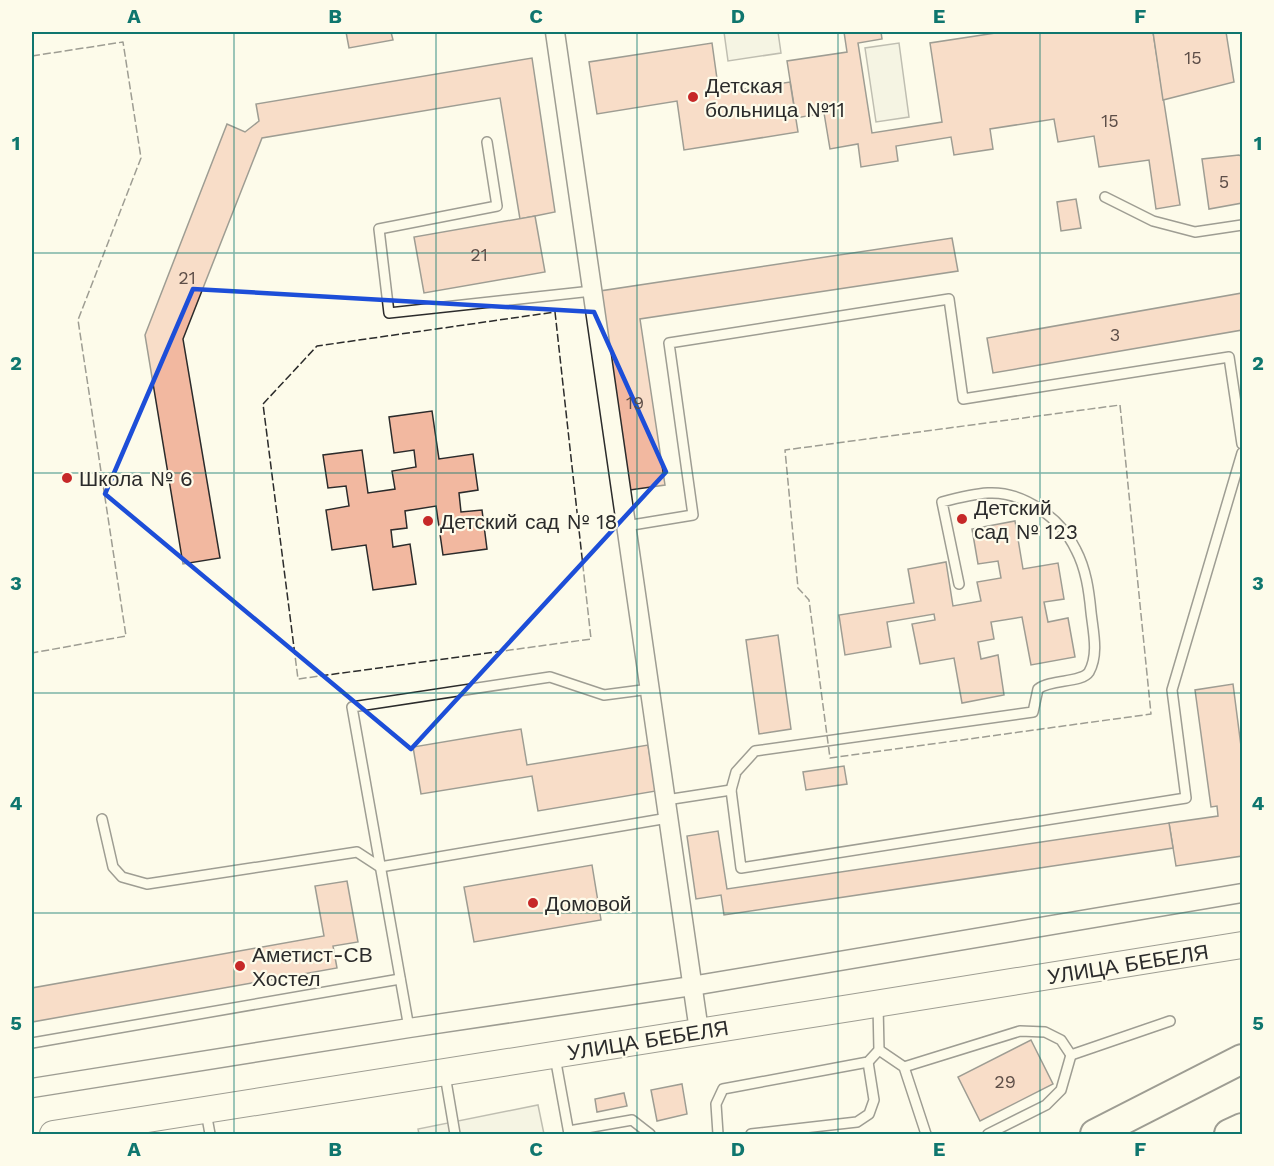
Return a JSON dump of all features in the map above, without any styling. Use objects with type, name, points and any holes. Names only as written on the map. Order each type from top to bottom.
[{"type":"main road","name":"УЛИЦА БЕБЕЛЯ","points":[[53,1134],[208,1122],[444,1072],[878,1005],[1242,945]]},
{"type":"main road","points":[[1095,1134],[1242,1059]]},
{"type":"main road","points":[[1229,1134],[1242,1128]]},
{"type":"street","points":[[555,32],[699,1031]]},
{"type":"street","points":[[32,1088],[692,986],[1242,893]]},
{"type":"lane","points":[[487,142],[496,206],[379,230],[389,313],[592,291]]},
{"type":"lane","points":[[1105,197],[1153,220],[1195,232],[1242,225]]},
{"type":"lane","points":[[626,526],[693,515],[669,343],[949,299],[963,399],[1229,357],[1242,444]]},
{"type":"lane","points":[[959,584],[942,502],[990,493],[1029,502],[1047,513],[1076,548],[1084,570],[1089,594],[1094,647],[1089,672],[1083,677],[1045,684],[1038,689],[1034,712],[755,751],[736,772],[731,790],[741,868],[1186,798],[1172,690],[1242,453]]},
{"type":"lane","points":[[409,1028],[352,707],[550,677],[604,695],[650,689]]},
{"type":"lane","points":[[102,819],[113,867],[122,877],[147,884],[357,852],[380,867],[667,809],[731,790]]},
{"type":"lane","points":[[32,1043],[400,979]]},
{"type":"lane","points":[[718,1134],[716,1104],[723,1089],[868,1062],[879,1050],[878,1005]]},
{"type":"lane","points":[[1071,1055],[1170,1021]]},
{"type":"lane","points":[[904,1067],[1020,1031],[1045,1032],[1061,1041],[1071,1055]]},
{"type":"lane","points":[[879,1050],[904,1067],[926,1134]]},
{"type":"lane","points":[[988,1134],[1046,1105],[1061,1090],[1071,1055]]},
{"type":"lane","points":[[554,1056],[569,1133],[632,1120],[650,1134]]},
{"type":"lane","points":[[751,1134],[857,1122],[869,1114],[874,1100],[868,1062]]},
{"type":"lane","points":[[444,1072],[455,1134]]},
{"type":"highlighted area","points":[[193,289],[594,312],[666,472],[411,749],[105,494]]},
{"type":"shaded area","points":[[724,32],[778,32],[781,53],[728,61]]},
{"type":"shaded area","points":[[899,43],[909,117],[876,122],[865,48]]},
{"type":"shaded area","points":[[538,1105],[544,1134],[419,1134],[418,1129]]},
{"type":"building","points":[[346,32],[391,32],[393,40],[349,48]]},
{"type":"building","points":[[844,32],[881,32],[882,39],[858,43],[872,133],[942,122],[930,43],[1002,32],[1153,32],[1180,205],[1156,209],[1149,160],[1099,167],[1094,136],[1058,142],[1054,119],[990,129],[993,149],[954,155],[951,137],[896,146],[898,161],[861,167],[858,144],[830,149],[824,113],[796,118],[787,61],[847,52]]},
{"type":"building","points":[[1153,32],[1226,32],[1234,82],[1163,100]]},
{"type":"building","name":"Детская больница №11","points":[[712,43],[719,93],[790,82],[798,132],[684,150],[677,101],[597,114],[589,62]]},
{"type":"building","points":[[532,58],[555,212],[520,219],[500,98],[262,138],[183,339],[220,558],[183,564],[145,335],[227,124],[245,132],[259,121],[256,104]]},
{"type":"building","points":[[1239,155],[1242,157],[1242,203],[1209,209],[1202,159]]},
{"type":"building","points":[[1076,199],[1081,228],[1061,231],[1057,202]]},
{"type":"building","points":[[535,216],[545,272],[424,293],[414,237]]},
{"type":"building","points":[[952,238],[958,271],[640,319],[665,485],[630,490],[600,291]]},
{"type":"building","points":[[1242,293],[1242,330],[993,373],[987,338]]},
{"type":"building","points":[[432,411],[439,459],[473,454],[478,490],[459,493],[461,512],[482,510],[487,549],[443,555],[436,506],[405,511],[407,528],[391,530],[393,547],[410,544],[416,584],[373,590],[366,545],[332,550],[326,510],[349,506],[346,486],[328,488],[323,455],[362,450],[368,493],[395,489],[392,471],[416,467],[414,450],[394,453],[389,417]]},
{"type":"building","points":[[1015,521],[1023,569],[1058,563],[1064,599],[1044,602],[1048,622],[1068,618],[1075,657],[1031,665],[1022,617],[991,622],[994,639],[978,642],[981,659],[998,655],[1004,695],[962,703],[954,658],[920,664],[912,624],[935,620],[934,614],[887,622],[891,647],[845,655],[839,615],[914,603],[908,569],[946,562],[953,606],[981,601],[977,582],[1001,578],[998,561],[978,564],[972,529]]},
{"type":"building","points":[[778,635],[791,729],[759,734],[746,640]]},
{"type":"building","points":[[1233,684],[1242,754],[1242,856],[1176,866],[1169,823],[1218,816],[1217,806],[1211,807],[1195,690]]},
{"type":"building","points":[[521,729],[527,765],[648,745],[656,791],[538,811],[532,776],[421,794],[413,747]]},
{"type":"building","points":[[844,766],[847,784],[806,790],[803,772]]},
{"type":"building","points":[[1169,823],[1173,848],[724,915],[721,895],[696,899],[687,836],[718,831],[727,889]]},
{"type":"building","name":"Домовой","points":[[592,865],[601,920],[474,942],[464,887]]},
{"type":"building","points":[[347,881],[358,942],[333,946],[337,968],[32,1022],[32,988],[324,936],[315,886]]},
{"type":"building","points":[[1031,1040],[1053,1084],[980,1121],[958,1077]]},
{"type":"building","points":[[682,1084],[687,1114],[657,1121],[651,1090]]},
{"type":"building","points":[[624,1093],[627,1106],[597,1112],[595,1099]]},
{"type":"fence","points":[[32,56],[123,42],[141,158],[78,320],[126,636],[32,653]]},
{"type":"fence","points":[[555,312],[591,639],[298,679],[263,404],[317,346],[555,312]]},
{"type":"fence","points":[[1120,405],[1151,714],[830,758],[809,600],[798,588],[785,450],[1120,405]]},
{"type":"place","name":"Детская больница №11","points":[[693,97]]},
{"type":"place","name":"Школа № 6","points":[[67,478]]},
{"type":"place","name":"Детский сад № 123","points":[[962,519]]},
{"type":"place","name":"Детский сад № 18","points":[[428,521]]},
{"type":"place","name":"Домовой","points":[[533,903]]},
{"type":"place","name":"Аметист-СВ Хостел","points":[[240,966]]}]
